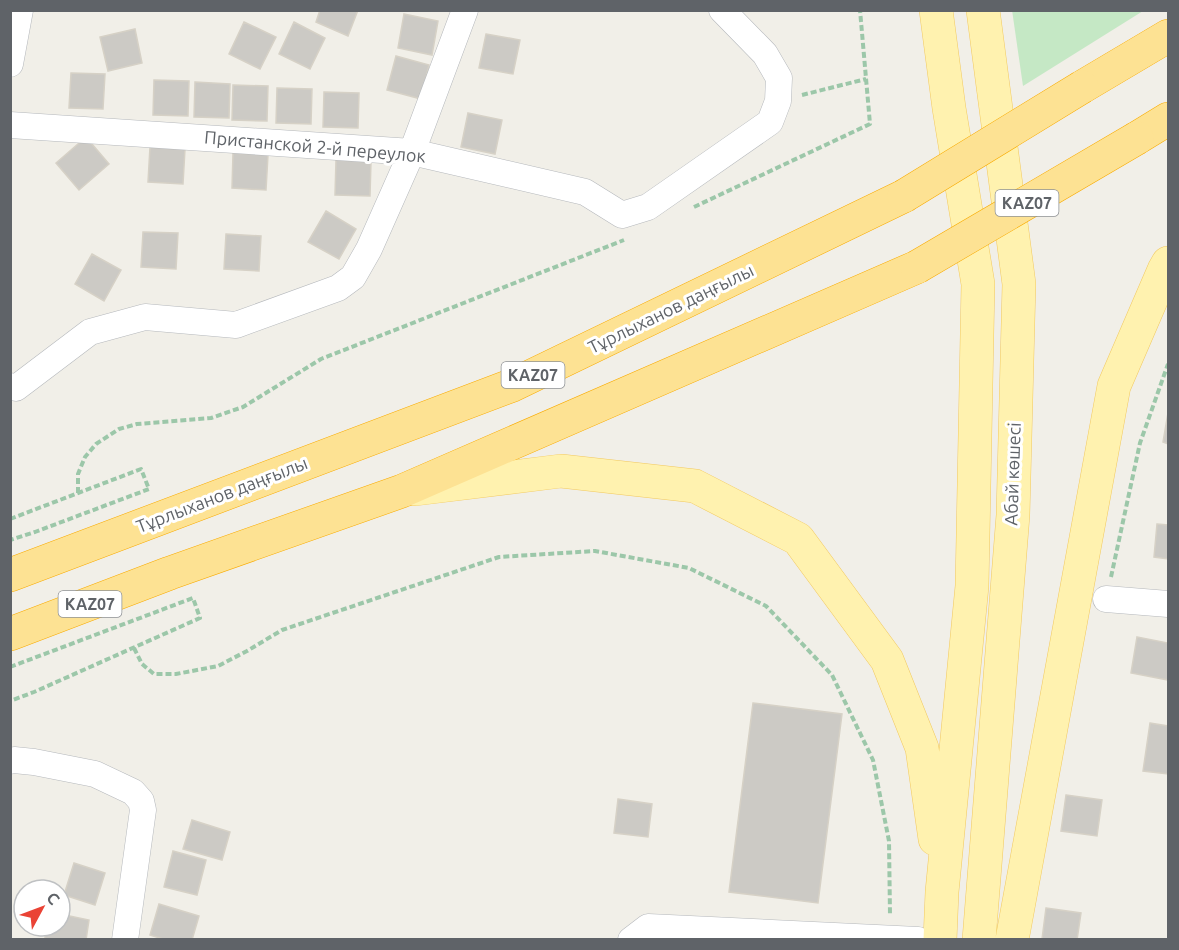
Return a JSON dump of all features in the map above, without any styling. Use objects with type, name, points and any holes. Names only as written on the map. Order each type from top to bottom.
[{"type":"highway","name":"Тұрлыханов даңғылы","points":[[10,575],[513,385],[904,196],[1168,36]]},
{"type":"highway","name":"KAZ07","points":[[10,634],[170,573],[402,491],[917,267],[1168,119]]},
{"type":"main road","name":"Абай көшесі","points":[[936,10],[949,108],[978,284],[972,586],[942,892]]},
{"type":"main road","name":"Абай көшесі","points":[[978,939],[1013,515],[1019,284],[983,10]]},
{"type":"main road","points":[[1012,939],[1114,386],[1168,263]]},
{"type":"main road","points":[[402,491],[561,471],[696,486],[798,539],[887,660],[922,748],[942,892],[940,939]]},
{"type":"street","points":[[10,63],[20,10]]},
{"type":"street","points":[[10,386],[16,388],[90,332],[145,317],[237,325],[338,288],[353,277],[369,249],[412,152],[465,10]]},
{"type":"street","points":[[722,10],[765,54],[779,78],[778,101]]},
{"type":"street","name":"Пристанской 2-й переулок","points":[[10,125],[412,152],[585,192],[622,215],[648,207],[770,122],[778,101]]},
{"type":"street","points":[[1106,599],[1168,604]]},
{"type":"street","points":[[10,761],[34,762],[95,774],[133,792],[141,801],[143,810],[125,939]]},
{"type":"street","points":[[631,939],[648,927],[918,939]]},
{"type":"path","points":[[689,210],[870,124],[860,10]]},
{"type":"path","points":[[778,101],[866,79]]},
{"type":"path","points":[[78,493],[78,474],[85,457],[96,444],[119,429],[137,424],[212,418],[243,407],[321,359],[625,240]]},
{"type":"path","points":[[10,519],[141,469],[149,489],[10,540]]},
{"type":"path","points":[[134,648],[142,664],[154,674],[176,674],[218,666],[282,630],[499,557],[595,551],[689,568],[766,606],[832,675],[873,760],[889,841],[890,938]]},
{"type":"path","points":[[10,667],[193,598],[200,618],[10,701]]},
{"type":"green space","points":[[1012,10],[1143,10],[1143,11],[1023,86]]},
{"type":"building","points":[[320,10],[358,10],[348,36],[316,22]]},
{"type":"building","points":[[404,14],[438,21],[432,55],[398,48]]},
{"type":"building","points":[[244,22],[276,37],[260,69],[229,54]]},
{"type":"building","points":[[294,22],[325,38],[310,69],[279,54]]},
{"type":"building","points":[[135,29],[142,63],[108,71],[100,37]]},
{"type":"building","points":[[486,34],[520,40],[513,74],[479,68]]},
{"type":"building","points":[[396,56],[429,65],[421,99],[387,90]]},
{"type":"building","points":[[71,73],[105,74],[103,109],[69,108]]},
{"type":"building","points":[[154,80],[189,81],[188,116],[153,115]]},
{"type":"building","points":[[195,82],[230,84],[229,118],[194,117]]},
{"type":"building","points":[[233,85],[268,86],[267,121],[232,120]]},
{"type":"building","points":[[277,88],[312,89],[311,124],[276,123]]},
{"type":"building","points":[[324,92],[359,93],[358,128],[323,127]]},
{"type":"building","points":[[468,113],[502,120],[495,154],[461,147]]},
{"type":"building","points":[[86,137],[109,164],[79,190],[56,163]]},
{"type":"building","points":[[150,147],[185,149],[183,184],[148,182]]},
{"type":"building","points":[[233,153],[268,155],[266,190],[232,188]]},
{"type":"building","points":[[336,160],[371,161],[370,196],[335,195]]},
{"type":"building","points":[[326,211],[356,229],[339,259],[308,242]]},
{"type":"building","points":[[143,232],[178,233],[176,269],[141,267]]},
{"type":"building","points":[[226,234],[261,236],[259,271],[224,269]]},
{"type":"building","points":[[92,254],[121,270],[104,301],[75,284]]},
{"type":"building","points":[[1168,413],[1168,444],[1163,442]]},
{"type":"building","points":[[1157,524],[1168,525],[1168,559],[1154,557]]},
{"type":"building","points":[[1137,637],[1168,643],[1168,680],[1131,673]]},
{"type":"building","points":[[753,703],[842,714],[818,903],[729,892]]},
{"type":"building","points":[[1150,723],[1168,726],[1168,774],[1143,771]]},
{"type":"building","points":[[1066,795],[1102,800],[1097,836],[1061,831]]},
{"type":"building","points":[[618,799],[652,804],[648,837],[614,833]]},
{"type":"building","points":[[192,820],[230,832],[222,860],[183,849]]},
{"type":"building","points":[[173,851],[206,860],[197,895],[164,887]]},
{"type":"building","points":[[74,863],[105,873],[95,905],[72,898],[72,878],[69,878]]},
{"type":"building","points":[[159,904],[199,916],[192,940],[166,940],[150,935]]},
{"type":"building","points":[[1046,908],[1081,913],[1077,940],[1042,939]]},
{"type":"building","points":[[72,916],[89,920],[86,940],[45,938],[72,938]]}]
